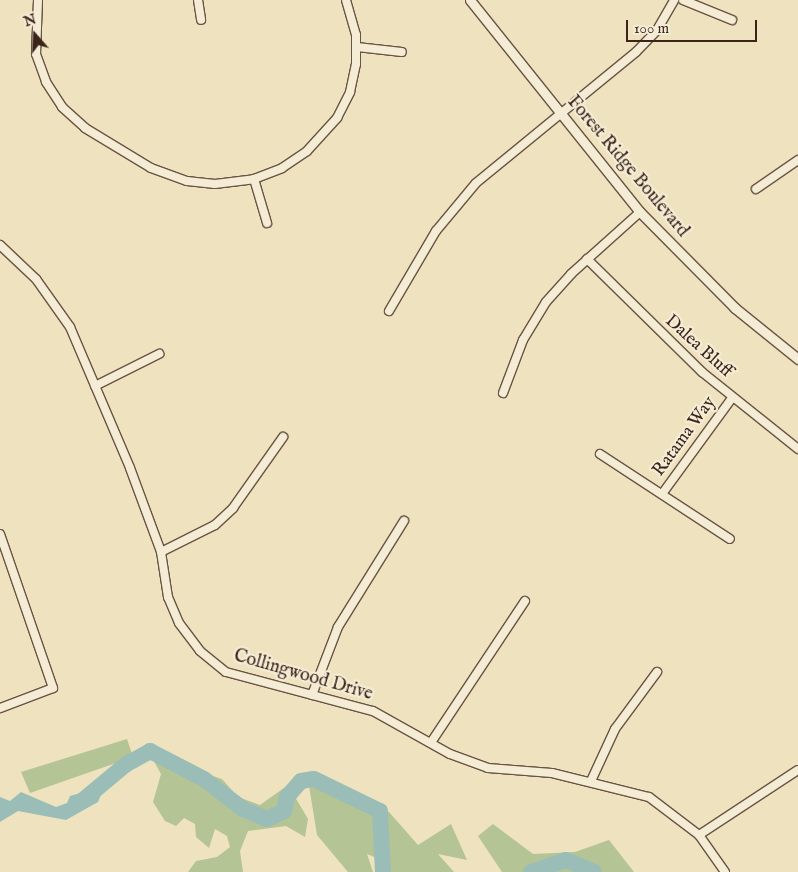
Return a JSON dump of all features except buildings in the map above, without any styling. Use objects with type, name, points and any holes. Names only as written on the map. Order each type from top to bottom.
[{"type":"street","points":[[38,0],[34,31],[40,68],[54,96],[85,128],[172,177],[215,184],[254,179],[295,160],[332,123],[350,92],[357,47],[346,0]]},
{"type":"street","points":[[198,0],[201,20]]},
{"type":"street","name":"Forest Ridge Boulevard","points":[[470,0],[640,212],[735,308],[798,359]]},
{"type":"street","points":[[389,311],[455,206],[498,161],[647,42],[674,0]]},
{"type":"street","points":[[683,0],[732,20]]},
{"type":"street","points":[[357,47],[402,52]]},
{"type":"street","points":[[756,190],[798,160]]},
{"type":"street","points":[[254,179],[267,223]]},
{"type":"street","points":[[503,393],[534,321],[587,259],[640,212]]},
{"type":"street","name":"Collingwood Drive","points":[[0,244],[55,302],[95,386],[161,552],[168,596],[179,623],[200,651],[226,672],[374,711],[488,768],[591,781],[648,797],[699,835],[725,872]]},
{"type":"street","name":"Dalea Bluff","points":[[587,259],[621,298],[732,398],[798,449]]},
{"type":"street","points":[[95,386],[159,354]]},
{"type":"street","name":"Ratama Way","points":[[662,494],[732,398]]},
{"type":"street","points":[[161,552],[215,525],[233,508],[283,437]]},
{"type":"street","points":[[600,454],[730,539]]},
{"type":"street","points":[[312,695],[338,627],[404,521]]},
{"type":"street","points":[[0,534],[53,688],[0,708]]},
{"type":"street","points":[[432,741],[525,601]]},
{"type":"street","points":[[591,781],[615,729],[657,672]]},
{"type":"street","points":[[699,835],[798,770]]},
{"type":"green space","points":[[127,739],[133,757],[30,793],[21,772]]},
{"type":"green space","points":[[151,756],[222,779],[238,797],[260,805],[288,785],[308,819],[305,837],[286,826],[248,831],[240,851],[243,872],[188,872],[196,861],[217,857],[230,847],[227,836],[215,829],[209,848],[196,837],[195,824],[184,818],[176,826],[165,821],[153,802],[161,774]]},
{"type":"green space","points":[[309,786],[389,812],[418,845],[451,824],[467,860],[438,854],[454,872],[384,872],[384,861],[367,854],[373,872],[348,872],[317,835]]},
{"type":"green space","points":[[493,824],[533,854],[575,852],[609,840],[634,872],[502,872],[478,836]]},
{"type":"water","points":[[98,788],[102,792],[98,802],[66,820],[18,811],[0,822],[0,797],[10,801],[21,792],[56,807],[67,803],[70,796]]},
{"type":"waterway","points":[[82,801],[125,765],[150,751],[204,779],[243,809],[267,819],[284,811],[287,797],[301,781],[314,779],[380,811],[383,872]]},
{"type":"waterway","points":[[531,872],[566,860],[594,872]]}]
